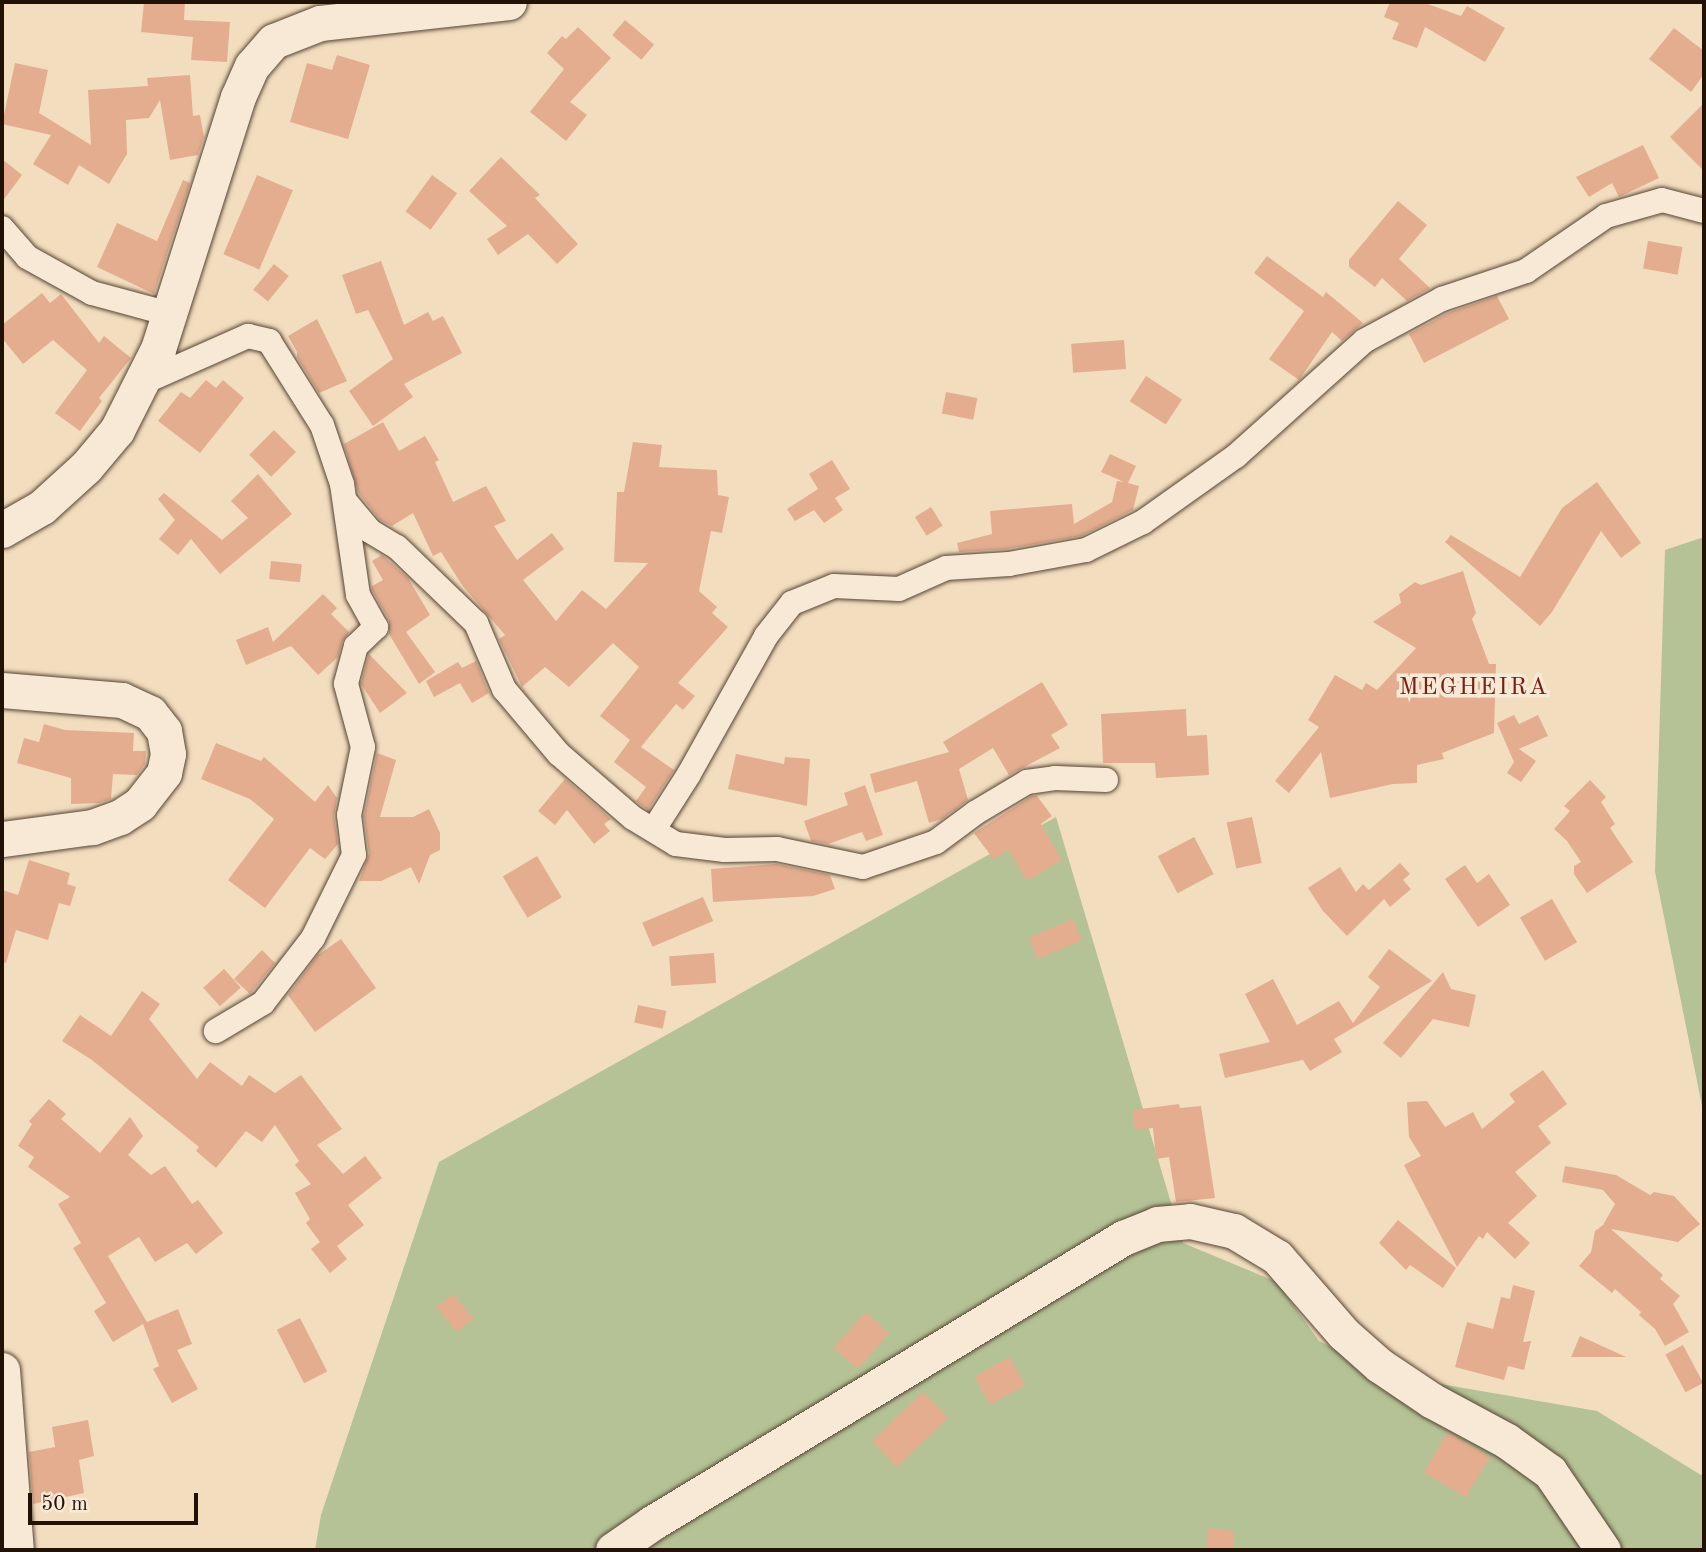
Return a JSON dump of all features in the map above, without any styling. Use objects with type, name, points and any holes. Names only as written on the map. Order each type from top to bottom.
[{"type":"main road","points":[[2,530],[42,507],[86,467],[117,430],[144,382],[170,314],[238,97],[252,66],[274,41],[320,23],[509,2]]},
{"type":"main road","points":[[2,690],[122,700],[150,713],[164,731],[168,754],[164,773],[140,804],[120,817],[92,827],[2,839]]},
{"type":"main road","points":[[613,1550],[652,1523],[1123,1238],[1157,1224],[1190,1221],[1234,1231],[1277,1257],[1344,1334],[1379,1365],[1431,1400],[1507,1440],[1550,1472],[1603,1550]]},
{"type":"main road","points":[[2,1370],[16,1550]]},
{"type":"street","points":[[654,829],[689,774],[765,636],[792,603],[834,586],[899,589],[946,568],[1009,564],[1086,550],[1143,522],[1236,456],[1364,341],[1442,299],[1526,271],[1606,216],[1662,200],[1704,211]]},
{"type":"street","points":[[2,228],[27,257],[92,293],[170,314]]},
{"type":"street","points":[[144,382],[248,336],[269,341],[322,425],[345,501],[358,595],[376,627],[356,646],[346,684],[363,747],[349,815],[354,855],[313,937],[263,1003],[216,1031]]},
{"type":"street","points":[[345,501],[370,531],[397,547],[476,623],[504,689],[559,754],[633,818],[676,844],[725,850],[777,849],[863,867],[936,842],[975,813],[1027,782],[1055,778],[1106,780]]},
{"type":"green space","points":[[1704,537],[1704,1116],[1655,872],[1665,550]]},
{"type":"green space","points":[[1056,817],[1183,1243],[1277,1282],[1319,1341],[1388,1375],[1597,1411],[1701,1475],[1704,1472],[1704,1550],[315,1550],[321,1515],[439,1162]]},
{"type":"building","points":[[144,2],[185,2],[184,20],[230,22],[227,62],[191,60],[193,37],[141,32]]},
{"type":"building","points":[[1390,2],[1422,2],[1461,16],[1467,6],[1505,28],[1485,62],[1425,27],[1417,48],[1392,39],[1399,23],[1384,17]]},
{"type":"building","points":[[625,20],[654,44],[641,60],[612,35]]},
{"type":"building","points":[[578,27],[611,58],[570,102],[587,115],[566,141],[530,112],[564,69],[547,53],[562,36],[566,39]]},
{"type":"building","points":[[1674,28],[1704,51],[1704,74],[1691,92],[1649,59]]},
{"type":"building","points":[[337,55],[370,65],[348,139],[290,122],[307,63],[332,70]]},
{"type":"building","points":[[15,63],[48,70],[39,113],[91,145],[88,90],[148,86],[147,78],[190,75],[193,116],[200,115],[204,137],[198,155],[170,160],[160,100],[149,118],[126,120],[127,154],[109,184],[79,165],[68,185],[33,164],[51,135],[2,124]]},
{"type":"building","points":[[1704,103],[1704,171],[1670,137]]},
{"type":"building","points":[[1643,145],[1659,178],[1619,197],[1612,183],[1589,197],[1576,177]]},
{"type":"building","points":[[501,157],[540,195],[535,198],[578,244],[557,264],[528,234],[498,255],[487,239],[507,226],[469,191]]},
{"type":"building","points":[[2,159],[22,175],[2,202]]},
{"type":"building","points":[[257,175],[293,190],[259,269],[223,254]]},
{"type":"building","points":[[432,175],[457,193],[431,230],[406,211]]},
{"type":"building","points":[[183,180],[190,183],[154,294],[97,267],[117,223],[157,241]]},
{"type":"building","points":[[1398,201],[1427,225],[1399,259],[1430,288],[1407,301],[1382,278],[1375,287],[1349,267],[1349,260]]},
{"type":"building","points":[[1648,241],[1682,247],[1678,275],[1643,269]]},
{"type":"building","points":[[1267,256],[1323,297],[1326,292],[1363,323],[1342,341],[1332,332],[1299,380],[1269,359],[1304,311],[1254,273]]},
{"type":"building","points":[[381,261],[404,325],[428,312],[433,321],[443,316],[462,353],[404,384],[413,397],[373,426],[349,391],[393,359],[368,310],[356,314],[342,275]]},
{"type":"building","points":[[274,264],[289,276],[268,302],[253,290]]},
{"type":"building","points":[[42,293],[50,303],[61,294],[99,343],[104,336],[131,358],[99,398],[102,401],[80,431],[55,413],[87,370],[53,340],[23,364],[2,338],[2,325]]},
{"type":"building","points":[[1497,296],[1509,319],[1424,363],[1409,334],[1448,313]]},
{"type":"building","points":[[317,319],[347,381],[319,393],[297,357],[288,336]]},
{"type":"building","points":[[1124,340],[1126,369],[1073,373],[1071,344]]},
{"type":"building","points":[[1146,376],[1182,399],[1166,425],[1130,401]]},
{"type":"building","points":[[206,380],[216,388],[223,380],[244,398],[200,453],[158,421],[181,392],[190,398]]},
{"type":"building","points":[[946,392],[977,398],[973,420],[942,414]]},
{"type":"building","points":[[383,422],[399,451],[425,436],[439,460],[435,462],[453,502],[486,486],[506,521],[494,526],[517,560],[552,533],[564,549],[523,580],[556,621],[582,590],[606,609],[648,563],[614,562],[617,492],[624,492],[633,442],[662,445],[659,467],[717,470],[718,495],[729,497],[722,533],[711,531],[699,591],[717,607],[712,613],[728,627],[678,683],[695,696],[683,710],[676,704],[641,747],[674,770],[648,810],[636,801],[646,787],[614,762],[630,740],[600,716],[639,667],[613,643],[569,687],[545,667],[522,687],[499,639],[505,635],[462,585],[441,552],[433,556],[413,513],[392,526],[380,520],[358,492],[344,444]]},
{"type":"building","points":[[274,430],[296,452],[271,477],[249,455]]},
{"type":"building","points":[[1110,454],[1136,466],[1128,483],[1139,486],[1133,510],[1081,536],[1007,549],[959,552],[957,543],[992,534],[990,511],[1072,504],[1074,524],[1112,502],[1117,481],[1124,482],[1101,472]]},
{"type":"building","points":[[832,460],[850,489],[835,498],[843,510],[824,523],[814,510],[795,521],[787,509],[818,489],[809,474]]},
{"type":"building","points":[[258,474],[292,514],[220,574],[191,539],[178,555],[159,539],[175,520],[158,499],[164,493],[222,540],[248,518],[231,501]]},
{"type":"building","points":[[1597,482],[1641,543],[1621,558],[1601,531],[1552,612],[1540,626],[1445,542],[1451,535],[1520,577],[1562,508]]},
{"type":"building","points":[[931,507],[943,526],[927,536],[915,517]]},
{"type":"building","points":[[382,555],[408,578],[430,615],[406,632],[435,672],[419,684],[389,634],[389,620],[372,590],[372,586],[383,580],[372,561]]},
{"type":"building","points":[[271,561],[302,564],[300,582],[269,579]]},
{"type":"building","points":[[1463,571],[1476,613],[1472,619],[1489,664],[1496,664],[1494,733],[1442,753],[1444,759],[1417,765],[1417,783],[1393,784],[1330,798],[1321,752],[1289,793],[1275,781],[1319,727],[1308,720],[1335,675],[1362,690],[1366,683],[1377,690],[1416,648],[1373,622],[1401,603],[1399,594],[1415,582],[1421,585]]},
{"type":"building","points":[[323,594],[337,608],[331,614],[349,632],[342,642],[338,657],[318,675],[291,646],[246,665],[236,640],[268,627],[273,642]]},
{"type":"building","points":[[369,654],[407,693],[380,713],[361,684]]},
{"type":"building","points":[[476,661],[489,693],[472,703],[460,683],[434,697],[426,681],[458,662],[462,668]]},
{"type":"building","points":[[1042,682],[1068,725],[1051,735],[1060,748],[1009,775],[993,748],[959,769],[968,800],[942,819],[929,823],[917,781],[875,793],[870,774],[949,752],[943,742]]},
{"type":"building","points":[[1186,709],[1187,736],[1207,735],[1209,775],[1156,778],[1155,763],[1103,763],[1101,714]]},
{"type":"building","points":[[1514,715],[1519,724],[1538,715],[1548,736],[1519,749],[1536,761],[1521,782],[1507,773],[1514,762],[1497,723]]},
{"type":"building","points":[[44,724],[65,730],[134,733],[133,751],[146,751],[145,764],[137,775],[113,774],[111,799],[99,803],[71,804],[71,778],[17,763],[24,738],[39,742]]},
{"type":"building","points":[[216,743],[261,761],[264,757],[315,802],[328,785],[337,798],[334,816],[338,844],[325,859],[310,848],[265,908],[228,880],[274,819],[250,799],[201,779]]},
{"type":"building","points":[[377,753],[396,760],[380,817],[413,817],[429,809],[440,833],[440,850],[430,855],[419,884],[411,867],[381,881],[359,881],[369,854],[364,816]]},
{"type":"building","points":[[736,754],[784,764],[785,757],[810,759],[807,806],[728,789]]},
{"type":"building","points":[[565,779],[611,819],[604,824],[610,831],[594,844],[567,810],[555,825],[538,811]]},
{"type":"building","points":[[1590,780],[1606,797],[1601,802],[1615,824],[1610,828],[1633,862],[1587,893],[1574,874],[1574,866],[1581,862],[1567,841],[1554,829],[1570,811],[1564,806]]},
{"type":"building","points":[[865,785],[883,835],[866,841],[862,832],[828,844],[811,841],[804,821],[848,805],[844,793]]},
{"type":"building","points":[[1032,796],[1037,796],[1052,816],[1041,824],[1062,860],[1027,881],[1008,849],[994,860],[974,833]]},
{"type":"building","points":[[1252,817],[1262,863],[1236,868],[1227,822]]},
{"type":"building","points":[[1194,837],[1214,874],[1178,893],[1158,856]]},
{"type":"building","points":[[537,856],[562,897],[527,918],[503,877]]},
{"type":"building","points":[[29,860],[70,873],[67,884],[76,887],[70,906],[59,903],[48,940],[16,930],[6,963],[2,962],[2,890],[18,895]]},
{"type":"building","points":[[1400,863],[1410,874],[1403,880],[1411,889],[1390,907],[1384,899],[1347,936],[1323,911],[1308,888],[1340,867],[1356,892],[1363,884],[1369,890]]},
{"type":"building","points":[[776,864],[830,875],[835,889],[813,896],[713,902],[711,869]]},
{"type":"building","points":[[1465,865],[1477,883],[1489,874],[1510,905],[1478,927],[1445,879]]},
{"type":"building","points":[[703,897],[713,921],[652,947],[642,923]]},
{"type":"building","points":[[1552,899],[1577,942],[1545,961],[1520,918]]},
{"type":"building","points":[[1073,919],[1082,940],[1038,959],[1029,938]]},
{"type":"building","points":[[341,939],[376,988],[315,1032],[288,995],[318,955]]},
{"type":"building","points":[[1389,949],[1432,981],[1334,1039],[1342,1052],[1310,1071],[1303,1060],[1225,1078],[1219,1054],[1270,1042],[1245,994],[1273,979],[1297,1025],[1339,1001],[1353,1023],[1380,987],[1368,977]]},
{"type":"building","points":[[262,950],[275,963],[250,994],[234,979]]},
{"type":"building","points":[[714,953],[716,983],[671,986],[669,956]]},
{"type":"building","points":[[224,969],[241,988],[220,1006],[203,988]]},
{"type":"building","points":[[1443,972],[1451,989],[1476,995],[1469,1027],[1433,1019],[1401,1058],[1383,1043]]},
{"type":"building","points":[[142,991],[160,1004],[149,1019],[197,1079],[210,1062],[242,1086],[249,1075],[275,1093],[301,1075],[342,1129],[317,1145],[343,1174],[365,1156],[382,1178],[348,1205],[364,1225],[337,1246],[347,1259],[330,1273],[311,1249],[320,1242],[306,1223],[310,1219],[295,1193],[311,1184],[295,1165],[299,1161],[275,1125],[262,1142],[246,1131],[216,1168],[196,1151],[199,1147],[92,1060],[62,1041],[80,1015],[111,1036]]},
{"type":"building","points":[[638,1005],[666,1011],[663,1029],[634,1023]]},
{"type":"building","points":[[1543,1070],[1567,1104],[1538,1126],[1551,1143],[1515,1172],[1537,1196],[1508,1223],[1530,1243],[1515,1259],[1487,1232],[1483,1239],[1479,1236],[1457,1267],[1404,1165],[1421,1156],[1409,1137],[1407,1102],[1427,1101],[1445,1127],[1473,1112],[1482,1129],[1515,1102],[1509,1094]]},
{"type":"building","points":[[49,1099],[66,1114],[61,1119],[100,1153],[130,1117],[143,1136],[128,1155],[151,1175],[165,1166],[192,1204],[198,1200],[223,1233],[196,1254],[187,1243],[155,1262],[139,1237],[108,1256],[147,1322],[178,1309],[192,1344],[177,1350],[198,1389],[172,1403],[153,1369],[159,1366],[143,1324],[113,1342],[94,1311],[106,1303],[73,1248],[81,1243],[58,1204],[70,1197],[28,1167],[34,1157],[18,1146],[32,1124],[29,1121]]},
{"type":"building","points":[[1179,1104],[1180,1108],[1201,1106],[1215,1198],[1176,1202],[1169,1157],[1156,1159],[1153,1128],[1135,1130],[1133,1110]]},
{"type":"building","points":[[1565,1166],[1616,1175],[1650,1195],[1654,1192],[1674,1196],[1700,1224],[1678,1242],[1611,1229],[1663,1275],[1660,1279],[1680,1296],[1673,1304],[1689,1332],[1665,1346],[1655,1329],[1639,1315],[1641,1312],[1615,1289],[1612,1293],[1579,1266],[1591,1252],[1595,1231],[1603,1225],[1615,1204],[1603,1190],[1562,1182]]},
{"type":"building","points":[[1398,1220],[1456,1268],[1443,1288],[1410,1265],[1406,1270],[1379,1243]]},
{"type":"building","points":[[1513,1285],[1535,1291],[1523,1342],[1531,1341],[1524,1370],[1508,1366],[1504,1380],[1455,1367],[1467,1322],[1493,1329],[1501,1297],[1510,1299]]},
{"type":"building","points":[[453,1294],[473,1319],[457,1332],[437,1307]]},
{"type":"building","points":[[865,1312],[889,1333],[858,1369],[834,1348]]},
{"type":"building","points":[[300,1318],[327,1371],[304,1383],[277,1330]]},
{"type":"building","points":[[1580,1336],[1626,1357],[1571,1357]]},
{"type":"building","points":[[1683,1345],[1703,1383],[1686,1392],[1665,1354]]},
{"type":"building","points":[[1009,1357],[1025,1385],[990,1405],[974,1377]]},
{"type":"building","points":[[923,1392],[948,1418],[897,1467],[872,1441]]},
{"type":"building","points":[[88,1420],[94,1456],[79,1460],[84,1493],[33,1504],[29,1452],[55,1447],[52,1427]]},
{"type":"building","points":[[1448,1432],[1490,1457],[1466,1498],[1424,1472]]},
{"type":"building","points":[[1208,1528],[1234,1531],[1233,1550],[1206,1550]]},
{"type":"district","name":"MEGHEIRA","points":[[1474,689]]}]
